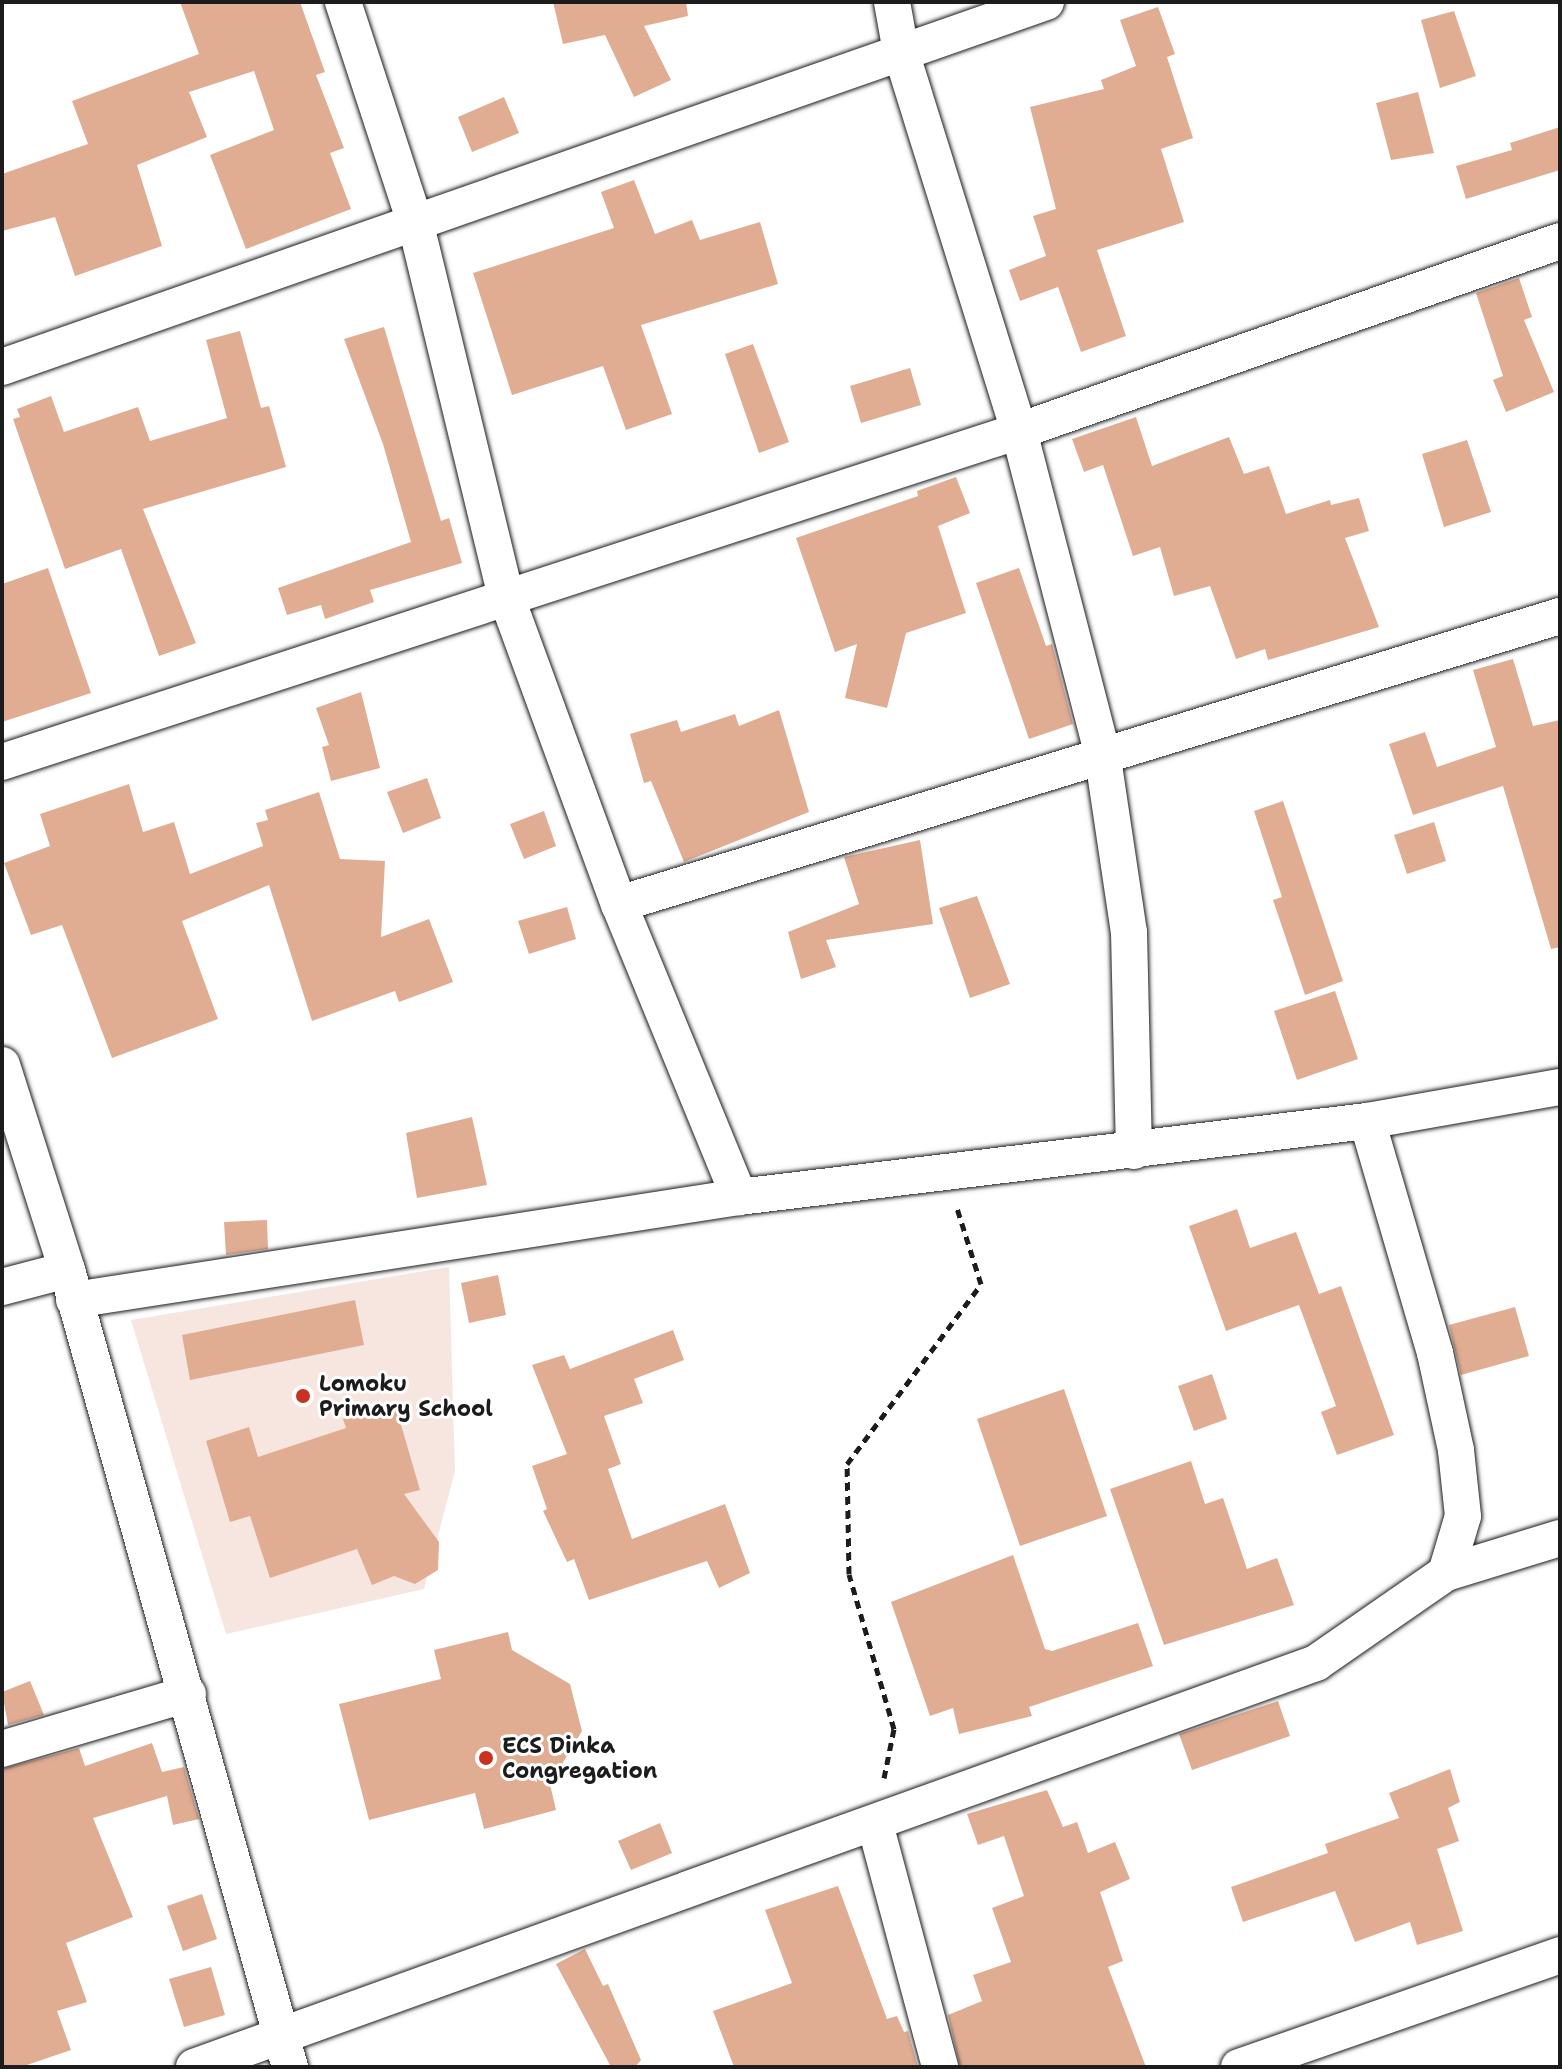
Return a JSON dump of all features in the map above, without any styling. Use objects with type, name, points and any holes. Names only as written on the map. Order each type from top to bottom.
[{"type":"street","points":[[343,2],[416,225],[506,596],[619,904],[739,1197]]},
{"type":"street","points":[[892,2],[901,52],[1019,431],[1102,752],[1129,932],[1134,1151]]},
{"type":"street","points":[[2,367],[416,225],[1046,2]]},
{"type":"street","points":[[2,762],[1019,431],[1560,241]]},
{"type":"street","points":[[619,904],[1102,752],[1560,616]]},
{"type":"street","points":[[2,1065],[71,1285],[286,2052]]},
{"type":"street","points":[[2,1287],[71,1285],[739,1197],[1134,1151],[1367,1121],[1560,1087]]},
{"type":"street","points":[[1367,1121],[1435,1353],[1456,1450],[1463,1516],[1446,1573]]},
{"type":"street","points":[[194,2067],[286,2052],[875,1824],[1316,1663],[1446,1573],[1560,1538]]},
{"type":"street","points":[[2,1749],[188,1694]]},
{"type":"street","points":[[875,1824],[940,2067]]},
{"type":"street","points":[[1239,2067],[1560,1955]]},
{"type":"path","points":[[875,1824],[894,1729],[849,1574],[847,1464],[981,1284],[946,1173]]},
{"type":"shaded area","name":"Lomoku Primary School","points":[[449,1267],[455,1471],[424,1589],[226,1634],[131,1320]]},
{"type":"building","points":[[180,2],[300,2],[325,72],[316,75],[344,148],[330,153],[351,209],[246,249],[210,155],[274,130],[254,71],[189,92],[207,137],[137,165],[162,246],[75,276],[55,217],[2,231],[2,174],[88,144],[72,101],[199,54]]},
{"type":"building","points":[[553,2],[686,2],[688,16],[644,26],[671,80],[634,97],[605,35],[563,44]]},
{"type":"building","points":[[1158,7],[1175,54],[1167,57],[1193,138],[1161,149],[1184,222],[1097,250],[1126,336],[1081,352],[1058,287],[1020,301],[1009,270],[1046,256],[1033,216],[1056,209],[1030,107],[1104,89],[1101,80],[1136,66],[1120,20]]},
{"type":"building","points":[[1454,11],[1476,76],[1440,88],[1421,20]]},
{"type":"building","points":[[1418,92],[1434,153],[1391,160],[1376,103]]},
{"type":"building","points":[[504,97],[519,133],[472,152],[458,117]]},
{"type":"building","points":[[1560,127],[1560,170],[1466,199],[1456,166],[1512,150],[1510,143]]},
{"type":"building","points":[[634,180],[655,234],[692,220],[700,240],[760,222],[778,284],[641,325],[672,414],[626,430],[603,366],[512,395],[473,273],[614,228],[601,192]]},
{"type":"building","points":[[1519,278],[1532,317],[1524,320],[1554,392],[1506,412],[1493,380],[1503,376],[1476,293]]},
{"type":"building","points":[[384,327],[441,521],[449,518],[462,563],[370,590],[374,602],[325,619],[321,605],[287,615],[278,588],[411,542],[383,444],[344,339]]},
{"type":"building","points":[[240,331],[261,408],[269,406],[286,467],[143,509],[196,643],[159,656],[121,549],[65,569],[13,419],[20,417],[17,409],[51,396],[64,432],[138,407],[150,441],[227,418],[206,340]]},
{"type":"building","points":[[753,344],[789,442],[759,453],[725,354]]},
{"type":"building","points":[[910,368],[921,405],[861,423],[850,386]]},
{"type":"building","points":[[1136,417],[1152,466],[1229,437],[1244,474],[1269,466],[1286,514],[1330,500],[1331,505],[1359,498],[1369,531],[1345,538],[1379,627],[1268,660],[1265,649],[1236,659],[1210,586],[1174,596],[1160,547],[1133,556],[1103,465],[1084,472],[1072,439]]},
{"type":"building","points":[[1467,440],[1491,512],[1444,527],[1422,454]]},
{"type":"building","points":[[956,477],[970,513],[938,526],[966,613],[906,633],[887,708],[845,698],[857,644],[835,652],[796,538],[918,496],[917,491]]},
{"type":"building","points":[[48,568],[91,693],[2,722],[2,584]]},
{"type":"building","points":[[1019,568],[1046,646],[1052,644],[1073,724],[1029,739],[976,583]]},
{"type":"building","points":[[1513,659],[1533,726],[1560,720],[1560,947],[1551,949],[1503,786],[1413,815],[1389,744],[1425,732],[1437,767],[1496,747],[1473,670]]},
{"type":"building","points":[[361,692],[380,768],[331,781],[322,747],[329,745],[316,708]]},
{"type":"building","points":[[779,710],[809,812],[684,862],[651,781],[644,783],[630,734],[677,720],[681,732],[735,714],[739,726]]},
{"type":"building","points":[[427,778],[441,818],[403,833],[387,792]]},
{"type":"building","points":[[129,784],[143,832],[174,822],[190,874],[263,846],[256,823],[268,820],[265,810],[319,792],[340,859],[385,861],[381,937],[429,919],[453,982],[399,1002],[395,991],[312,1021],[269,885],[182,921],[218,1019],[112,1058],[62,925],[31,935],[4,863],[50,846],[40,814]]},
{"type":"building","points":[[1283,801],[1343,981],[1305,995],[1273,900],[1282,897],[1254,811]]},
{"type":"building","points":[[544,811],[556,846],[524,859],[510,824]]},
{"type":"building","points":[[1434,822],[1446,861],[1407,874],[1394,835]]},
{"type":"building","points":[[920,840],[933,924],[826,940],[836,967],[801,979],[788,932],[859,904],[844,857]]},
{"type":"building","points":[[977,896],[1010,984],[970,998],[939,908]]},
{"type":"building","points":[[567,907],[576,939],[529,954],[518,921]]},
{"type":"building","points":[[1335,991],[1358,1059],[1297,1080],[1274,1011]]},
{"type":"building","points":[[472,1117],[487,1185],[417,1198],[406,1133]]},
{"type":"building","points":[[1237,1209],[1250,1248],[1296,1232],[1319,1294],[1341,1286],[1394,1435],[1337,1455],[1321,1412],[1336,1406],[1299,1305],[1226,1331],[1189,1226]]},
{"type":"building","points":[[267,1220],[268,1249],[226,1255],[224,1222]]},
{"type":"building","points":[[498,1275],[506,1315],[469,1323],[461,1283]]},
{"type":"building","points":[[355,1300],[364,1345],[190,1380],[182,1335]]},
{"type":"building","points":[[1515,1307],[1529,1356],[1461,1375],[1449,1325]]},
{"type":"building","points":[[673,1330],[684,1360],[634,1379],[643,1403],[604,1416],[621,1464],[608,1469],[632,1539],[725,1504],[750,1573],[719,1588],[707,1561],[589,1600],[574,1559],[567,1562],[543,1511],[547,1509],[532,1466],[567,1454],[532,1365],[564,1355],[570,1369]]},
{"type":"building","points":[[1212,1374],[1227,1419],[1194,1431],[1178,1386]]},
{"type":"building","points":[[1064,1389],[1107,1516],[1020,1546],[977,1419]]},
{"type":"building","points":[[395,1404],[420,1490],[404,1494],[439,1542],[438,1570],[415,1584],[394,1576],[372,1585],[357,1549],[270,1578],[250,1516],[230,1522],[206,1441],[249,1427],[258,1457],[346,1428],[343,1419]]},
{"type":"building","points":[[1191,1461],[1205,1504],[1223,1498],[1247,1569],[1277,1558],[1294,1605],[1164,1645],[1110,1489]]},
{"type":"building","points":[[1013,1555],[1045,1649],[1052,1651],[1138,1623],[1153,1666],[1029,1707],[1032,1716],[959,1734],[953,1708],[930,1716],[891,1602]]},
{"type":"building","points":[[508,1632],[512,1650],[570,1684],[582,1731],[550,1784],[556,1810],[484,1829],[475,1793],[369,1820],[339,1704],[441,1679],[434,1650]]},
{"type":"building","points":[[30,1681],[44,1715],[8,1725],[2,1692]]},
{"type":"building","points":[[1278,1701],[1290,1736],[1192,1770],[1179,1734]]},
{"type":"building","points":[[152,1743],[162,1772],[184,1767],[199,1819],[173,1825],[167,1796],[93,1818],[133,1917],[66,1943],[87,2002],[57,2011],[71,2050],[21,2067],[2,2067],[2,1769],[79,1748],[85,1766]]},
{"type":"building","points":[[1450,1769],[1460,1802],[1448,1808],[1459,1841],[1437,1849],[1463,1931],[1417,1945],[1410,1922],[1355,1942],[1335,1891],[1243,1922],[1231,1887],[1328,1853],[1325,1844],[1399,1818],[1389,1793]]},
{"type":"building","points":[[1047,1790],[1063,1827],[1077,1822],[1088,1853],[1115,1842],[1130,1879],[1100,1892],[1123,1961],[1108,1967],[1146,2067],[960,2067],[948,2015],[982,2001],[973,1975],[1011,1962],[992,1908],[1024,1896],[1004,1836],[978,1845],[967,1814]]},
{"type":"building","points":[[660,1823],[672,1853],[631,1870],[618,1841]]},
{"type":"building","points":[[838,1886],[887,2019],[897,2016],[904,2032],[908,2031],[918,2067],[734,2067],[713,2011],[792,1983],[765,1910]]},
{"type":"building","points":[[202,1894],[217,1939],[183,1951],[167,1906]]},
{"type":"building","points":[[585,1949],[603,1986],[608,1984],[641,2060],[635,2067],[611,2067],[556,1964]]},
{"type":"building","points":[[211,1967],[225,2015],[184,2027],[169,1979]]},
{"type":"place","name":"Lomoku Primary School","points":[[303,1396]]},
{"type":"place","name":"ECS Dinka Congregation","points":[[486,1758]]}]
